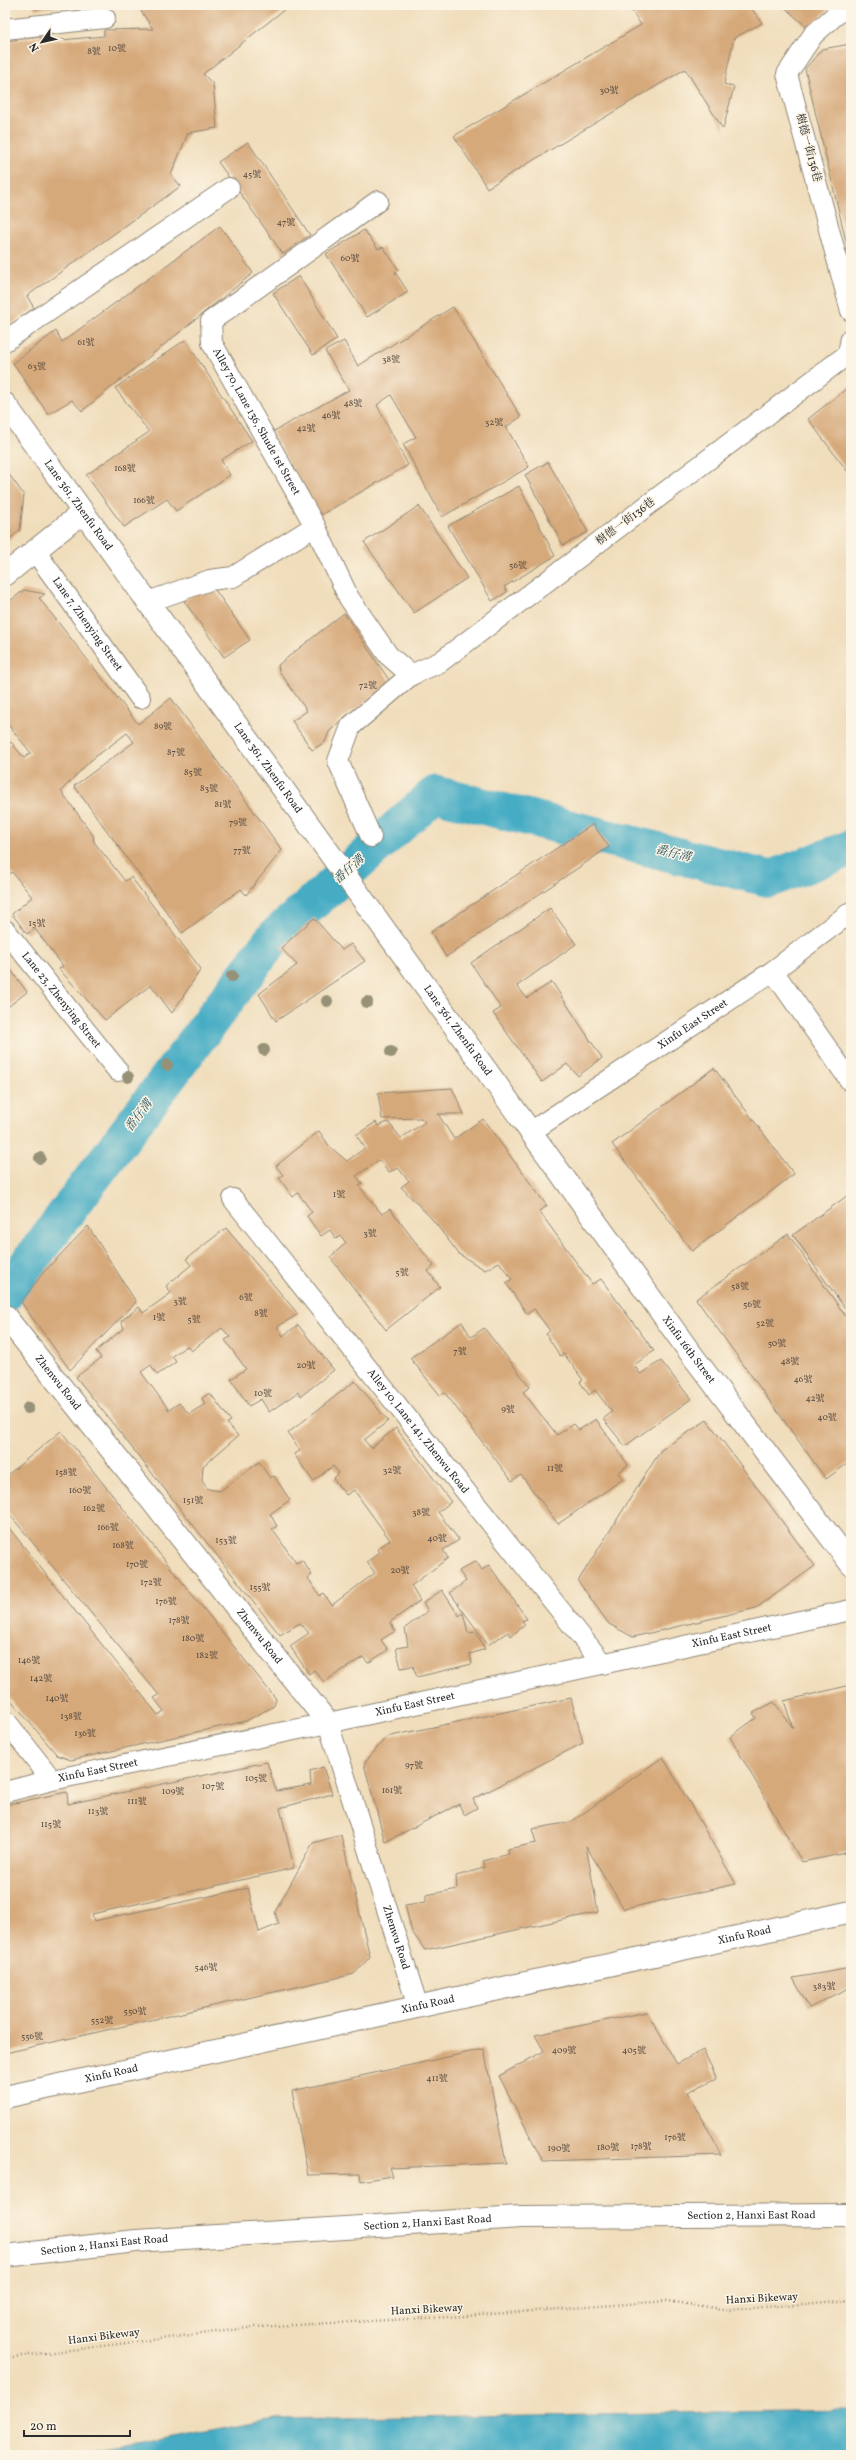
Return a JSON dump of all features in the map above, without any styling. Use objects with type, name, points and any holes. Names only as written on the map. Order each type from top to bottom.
[{"type":"street","name":"Lane 361, Zhenfu Road","points":[[5,404],[532,1132]]},
{"type":"street","points":[[5,575],[82,512]]},
{"type":"street","name":"Xinfu 16th Street","points":[[532,1132],[689,1351],[851,1564]]},
{"type":"street","name":"Zhenwu Road","points":[[5,1316],[328,1723]]},
{"type":"street","name":"Xinfu Road","points":[[5,2097],[851,1912]]},
{"type":"street","name":"Section 2, Hanxi East Road","points":[[5,2256],[136,2241],[521,2217],[851,2215]]},
{"type":"lane","name":"樹德一街136巷","points":[[847,5],[813,35],[787,74],[851,311]]},
{"type":"lane","points":[[5,29],[104,18]]},
{"type":"lane","points":[[5,342],[229,188]]},
{"type":"lane","name":"Alley 70, Lane 136, Shude 1st Street","points":[[378,201],[211,321],[212,343],[315,526],[349,598],[388,655],[411,675]]},
{"type":"lane","name":"樹德一街136巷","points":[[371,837],[338,761],[351,726],[411,675],[440,662],[848,354],[851,338]]},
{"type":"lane","points":[[148,602],[210,580],[233,578],[315,526]]},
{"type":"lane","name":"Lane 7, Zhenying Street","points":[[35,551],[140,698]]},
{"type":"lane","name":"Xinfu East Street","points":[[532,1132],[773,971],[851,912]]},
{"type":"lane","name":"Lane 23, Zhenying Street","points":[[5,930],[118,1070]]},
{"type":"lane","points":[[773,971],[851,1082]]},
{"type":"lane","name":"Alley 10, Lane 141, Zhenwu Road","points":[[233,1199],[603,1664]]},
{"type":"lane","name":"Xinfu East Street","points":[[5,1720],[52,1780],[328,1723],[851,1610]]},
{"type":"lane","name":"Zhenwu Road","points":[[328,1723],[418,2007]]},
{"type":"lane","points":[[5,1792],[52,1780]]},
{"type":"path","name":"Hanxi Bikeway","points":[[5,2358],[256,2326],[466,2316],[667,2301],[729,2310],[851,2300]]},
{"type":"water","points":[[851,2410],[851,2455],[81,2455],[276,2419]]},
{"type":"building","points":[[33,5],[66,5],[66,6],[35,9]]},
{"type":"building","points":[[137,5],[290,5],[203,74],[213,84],[217,128],[188,133],[171,175],[181,186],[27,296],[34,308],[5,329],[5,41],[41,37],[41,42],[104,36],[104,30],[153,29]]},
{"type":"building","points":[[628,5],[749,5],[762,23],[734,38],[724,84],[734,87],[723,129],[685,69],[487,188],[454,136],[641,25]]},
{"type":"building","points":[[782,5],[832,5],[809,29]]},
{"type":"building","points":[[851,44],[850,258],[805,69],[822,49]]},
{"type":"building","points":[[248,142],[310,235],[283,254],[218,162]]},
{"type":"building","points":[[220,226],[253,273],[82,411],[72,400],[48,414],[13,363],[56,331],[62,342]]},
{"type":"building","points":[[364,230],[378,249],[383,247],[399,270],[395,272],[408,292],[367,317],[326,254]]},
{"type":"building","points":[[299,276],[337,339],[313,355],[273,293]]},
{"type":"building","points":[[453,307],[521,417],[506,427],[529,467],[442,517],[403,444],[416,437],[391,395],[377,405],[408,465],[319,516],[272,432],[349,390],[325,351],[344,341],[358,366]]},
{"type":"building","points":[[185,340],[252,441],[221,460],[230,475],[176,511],[167,499],[124,527],[86,475],[149,432],[115,388]]},
{"type":"building","points":[[851,385],[851,476],[808,419]]},
{"type":"building","points":[[548,462],[588,532],[563,545],[525,475]]},
{"type":"building","points":[[8,473],[24,495],[20,530],[5,543],[5,475]]},
{"type":"building","points":[[519,486],[555,556],[504,587],[507,592],[492,601],[448,526]]},
{"type":"building","points":[[419,506],[467,578],[414,613],[364,542]]},
{"type":"building","points":[[211,584],[250,640],[224,657],[184,601]]},
{"type":"building","points":[[24,590],[45,594],[39,598],[138,724],[171,698],[282,850],[246,895],[241,889],[182,933],[74,786],[134,742],[127,733],[90,761],[61,791],[93,835],[94,842],[125,881],[131,877],[201,969],[172,1013],[151,985],[105,1020],[59,969],[63,966],[35,929],[27,934],[12,914],[32,897],[12,872],[5,877],[5,747],[11,742],[24,758],[31,753],[5,721],[5,605]]},
{"type":"building","points":[[344,613],[391,683],[341,720],[329,732],[325,742],[312,750],[292,721],[307,711],[279,671],[278,665]]},
{"type":"building","points":[[593,824],[609,847],[446,957],[431,932]]},
{"type":"building","points":[[550,908],[576,944],[517,986],[527,998],[552,982],[602,1058],[578,1076],[567,1064],[542,1082],[493,1013],[501,1008],[471,963]]},
{"type":"building","points":[[314,918],[342,950],[351,944],[365,961],[276,1021],[259,994],[297,965],[281,948]]},
{"type":"building","points":[[5,962],[27,992],[5,1009]]},
{"type":"building","points":[[714,1068],[794,1174],[692,1251],[612,1144]]},
{"type":"building","points":[[452,1088],[464,1114],[438,1114],[454,1139],[483,1119],[547,1206],[539,1211],[592,1284],[601,1279],[654,1351],[634,1365],[640,1374],[661,1361],[691,1399],[625,1446],[603,1419],[612,1412],[595,1390],[589,1395],[580,1382],[583,1380],[564,1354],[560,1356],[546,1334],[550,1331],[534,1309],[527,1314],[506,1283],[512,1279],[499,1262],[485,1270],[459,1254],[432,1219],[401,1187],[409,1181],[398,1168],[389,1172],[379,1160],[356,1176],[362,1183],[359,1186],[382,1214],[390,1209],[434,1266],[428,1271],[440,1287],[386,1330],[330,1257],[346,1243],[341,1236],[336,1239],[330,1230],[321,1236],[307,1216],[312,1212],[298,1193],[293,1197],[279,1178],[283,1175],[276,1166],[319,1131],[330,1147],[347,1161],[365,1148],[356,1135],[376,1122],[378,1126],[388,1122],[401,1138],[425,1122],[421,1118],[382,1119],[378,1093]]},
{"type":"building","points":[[851,1193],[851,1317],[793,1235]]},
{"type":"building","points":[[88,1226],[136,1302],[70,1370],[21,1302],[43,1273]]},
{"type":"building","points":[[226,1228],[298,1314],[277,1327],[283,1336],[298,1325],[334,1370],[301,1396],[298,1392],[269,1412],[261,1399],[249,1406],[231,1379],[246,1369],[225,1340],[230,1337],[222,1328],[191,1351],[187,1346],[172,1356],[176,1362],[157,1375],[151,1365],[141,1372],[169,1410],[179,1403],[189,1414],[205,1404],[202,1398],[210,1393],[231,1421],[227,1423],[238,1436],[203,1466],[202,1481],[208,1489],[220,1491],[259,1462],[270,1478],[274,1476],[290,1500],[270,1514],[277,1526],[272,1529],[296,1563],[302,1560],[312,1575],[308,1578],[320,1596],[323,1593],[332,1605],[375,1573],[367,1562],[380,1552],[377,1549],[390,1540],[354,1490],[346,1495],[333,1479],[339,1473],[333,1466],[313,1481],[294,1454],[300,1451],[288,1433],[355,1381],[388,1421],[364,1440],[371,1448],[396,1428],[451,1502],[438,1512],[459,1540],[443,1550],[448,1558],[411,1586],[420,1601],[390,1622],[395,1631],[381,1640],[388,1650],[368,1663],[363,1657],[324,1682],[314,1670],[309,1674],[290,1646],[309,1633],[300,1623],[280,1635],[76,1377],[101,1358],[96,1351],[124,1328],[121,1321],[139,1307],[143,1313],[171,1293],[166,1286],[191,1265],[186,1259]]},
{"type":"building","points":[[788,1234],[851,1324],[851,1461],[826,1479],[696,1299]]},
{"type":"building","points":[[462,1322],[471,1337],[484,1328],[530,1387],[523,1392],[557,1435],[574,1424],[579,1430],[596,1419],[628,1465],[618,1473],[623,1479],[558,1524],[521,1475],[512,1481],[445,1393],[440,1395],[410,1358]]},
{"type":"building","points":[[707,1420],[815,1566],[756,1608],[633,1637],[609,1624],[578,1581],[661,1450]]},
{"type":"building","points":[[61,1431],[276,1699],[274,1706],[246,1721],[71,1760],[57,1755],[5,1693],[5,1523],[158,1715],[164,1711],[154,1698],[159,1695],[5,1509],[5,1477]]},
{"type":"building","points":[[476,1561],[482,1570],[489,1565],[527,1619],[522,1621],[525,1625],[511,1636],[508,1632],[488,1645],[450,1593],[466,1581],[459,1571]]},
{"type":"building","points":[[442,1590],[459,1616],[463,1613],[468,1633],[476,1632],[485,1649],[470,1654],[472,1664],[417,1677],[413,1666],[401,1668],[396,1648],[408,1646],[405,1628],[428,1611],[423,1603]]},
{"type":"building","points":[[851,1685],[851,1852],[802,1862],[730,1737],[756,1718],[753,1713],[774,1702],[793,1728],[784,1701]]},
{"type":"building","points":[[571,1698],[583,1743],[473,1799],[477,1808],[464,1815],[459,1804],[385,1842],[364,1764],[386,1737]]},
{"type":"building","points":[[663,1757],[736,1884],[624,1909],[586,1846],[598,1912],[425,1950],[412,1932],[405,1905],[426,1902],[426,1895],[457,1889],[456,1876],[484,1868],[483,1861],[509,1854],[508,1849],[536,1843],[532,1829],[571,1822]]},
{"type":"building","points":[[267,1762],[276,1791],[311,1785],[310,1771],[323,1767],[332,1794],[280,1808],[294,1868],[92,1914],[94,1921],[248,1888],[259,1932],[279,1924],[275,1912],[313,1843],[341,1835],[370,1957],[354,1974],[5,2053],[5,1805],[67,1792],[68,1804]]},
{"type":"building","points":[[851,1968],[851,1987],[809,2008],[793,1978]]},
{"type":"building","points":[[647,2012],[677,2064],[703,2050],[717,2078],[688,2092],[722,2155],[543,2161],[499,2076],[544,2051],[535,2035]]},
{"type":"building","points":[[484,2049],[506,2163],[390,2168],[393,2176],[361,2181],[360,2174],[308,2175],[292,2091]]},
{"type":"waterway","name":"番仔溝","points":[[5,1294],[274,937],[435,794],[770,879],[851,848]]}]
